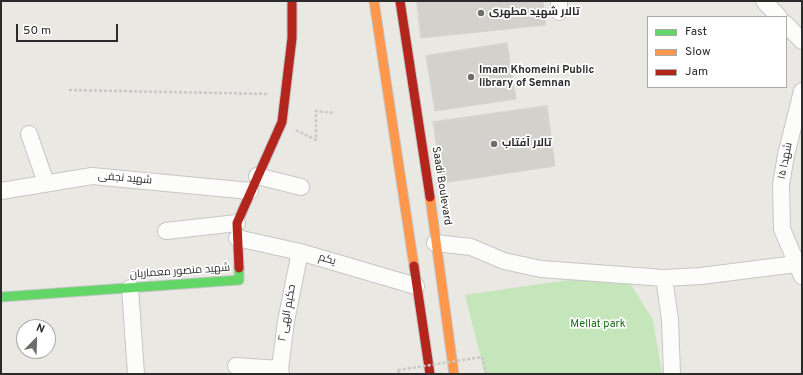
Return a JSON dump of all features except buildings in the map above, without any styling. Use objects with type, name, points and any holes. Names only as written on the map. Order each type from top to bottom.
[{"type":"main road","name":"شهید منصور معماریان","points":[[1,297],[240,280],[237,230],[250,191],[282,122],[292,38],[292,1]]},
{"type":"main road","points":[[374,1],[430,374]]},
{"type":"main road","name":"Saadi Boulevard","points":[[400,1],[436,235],[437,243],[435,243],[454,374]]},
{"type":"main road","points":[[422,324],[437,329],[446,319]]},
{"type":"street","points":[[764,1],[778,16]]},
{"type":"street","points":[[787,25],[802,42]]},
{"type":"street","name":"شهدا ۱۵","points":[[799,270],[782,229],[781,185],[786,155],[802,91]]},
{"type":"street","points":[[29,134],[46,183]]},
{"type":"street","name":"شهید نجفی","points":[[1,190],[92,176],[250,191]]},
{"type":"street","points":[[257,176],[301,187]]},
{"type":"street","name":"یکم","points":[[166,231],[237,230],[300,252],[416,286]]},
{"type":"street","points":[[435,243],[471,247],[504,261],[541,269],[664,278],[799,270]]},
{"type":"street","name":"حکیم الهی ۲","points":[[281,372],[286,321],[300,252]]},
{"type":"street","points":[[664,278],[670,320],[672,374]]},
{"type":"street","points":[[130,288],[136,374]]},
{"type":"street","points":[[236,366],[281,372]]},
{"type":"path","points":[[69,90],[286,95]]},
{"type":"path","points":[[282,122],[316,140],[316,111],[334,114]]},
{"type":"path","points":[[399,374],[398,370],[482,357],[486,374]]},
{"type":"green space","name":"Mellat park","points":[[623,272],[653,320],[662,374],[485,374],[465,295]]},
{"type":"traffic: fast","points":[[1,297],[239,280],[239,268]]},
{"type":"traffic: slow","points":[[374,1],[414,266]]},
{"type":"traffic: slow","points":[[430,197],[454,374]]},
{"type":"traffic: jam","points":[[239,268],[237,223],[282,122],[292,38],[292,1]]},
{"type":"traffic: jam","points":[[400,1],[430,197]]},
{"type":"traffic: jam","points":[[414,266],[430,374]]},
{"type":"place","name":"تالار شهید مطهری","points":[[481,13]]},
{"type":"place","name":"Imam Khomeini Public library of Semnan","points":[[471,77]]},
{"type":"place","name":"تالار آفتاب","points":[[494,144]]}]
